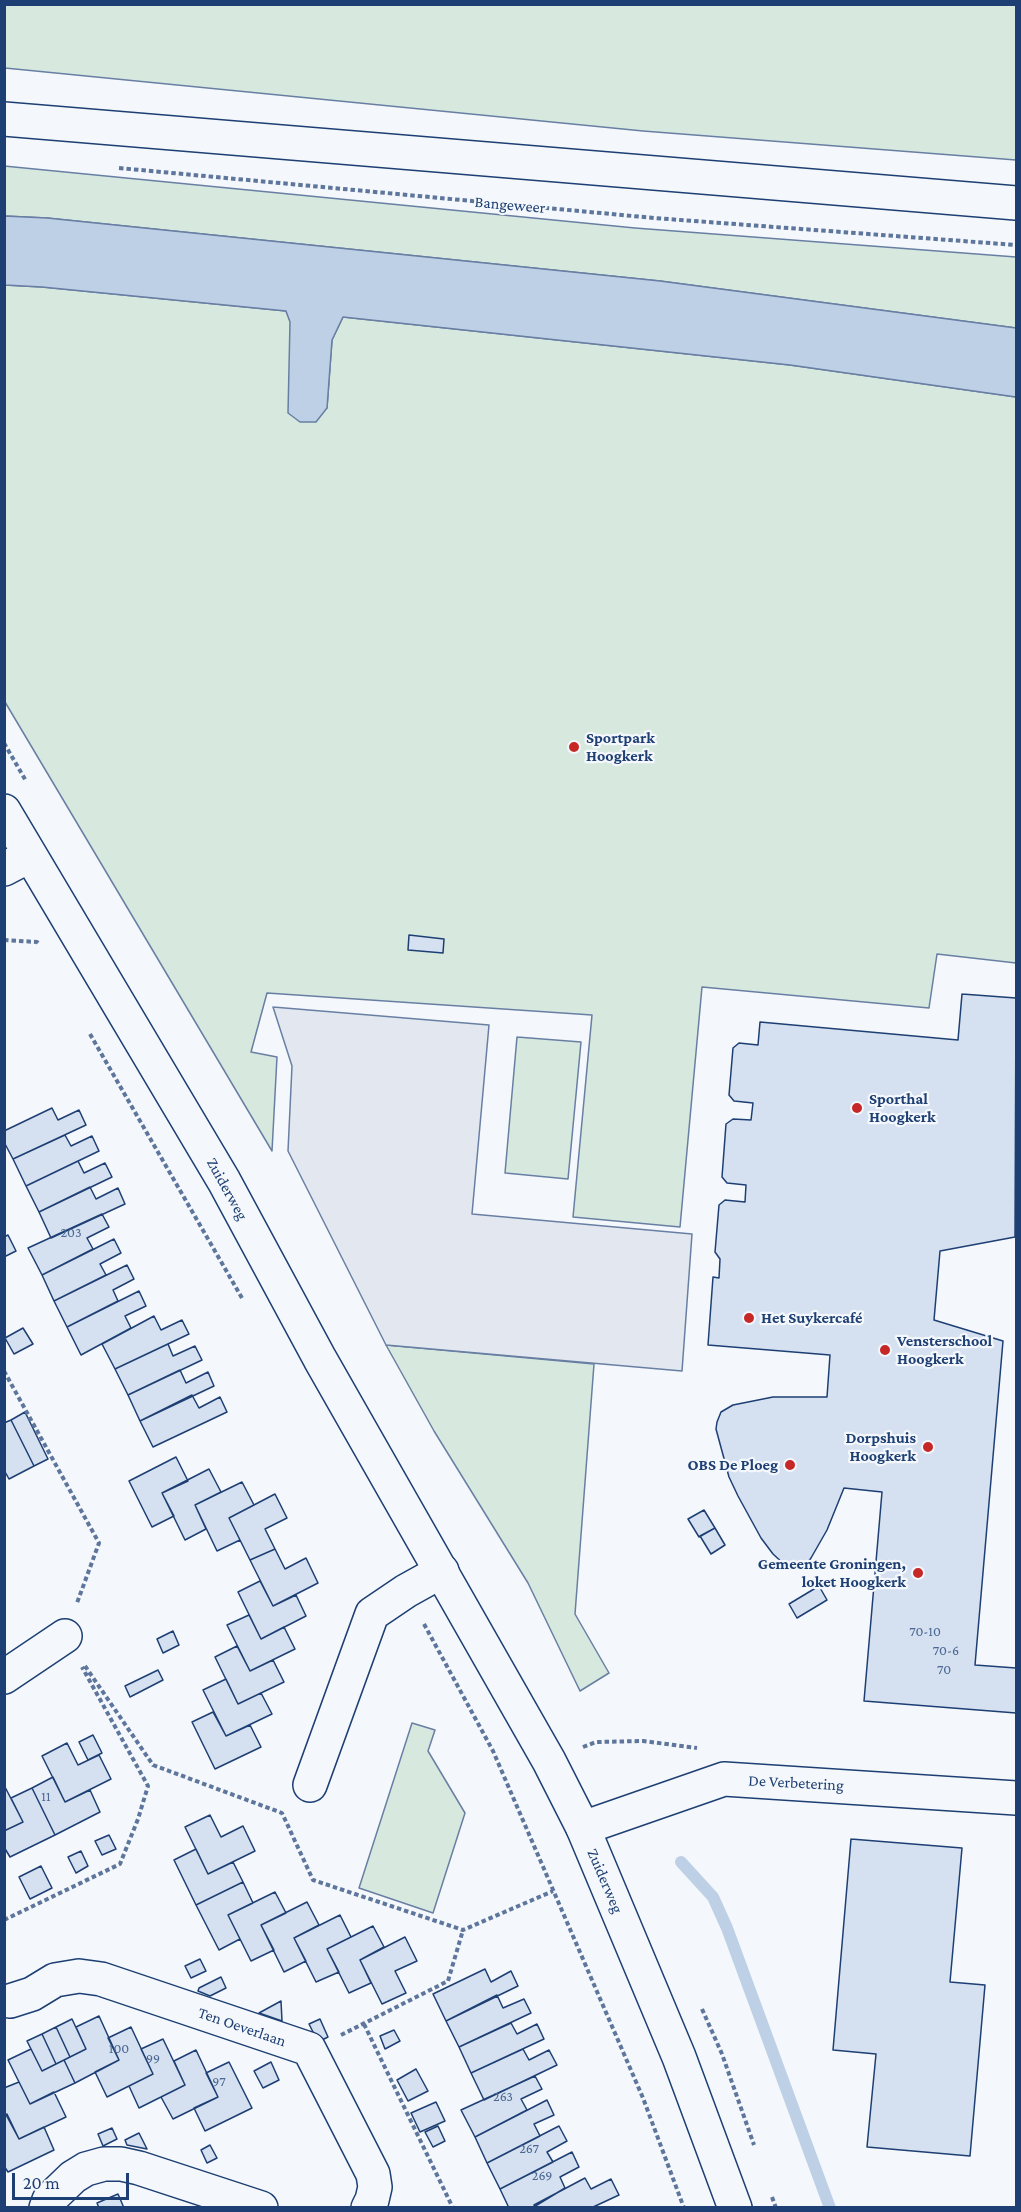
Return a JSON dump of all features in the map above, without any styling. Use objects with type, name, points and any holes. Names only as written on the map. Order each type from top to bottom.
[{"type":"street","points":[[4,119],[1017,203]]},
{"type":"street","name":"Zuiderweg","points":[[4,812],[17,862],[224,1181],[320,1359],[549,1761],[583,1828],[679,2057],[735,2208]]},
{"type":"street","points":[[310,1785],[372,1614],[406,1591],[442,1571]]},
{"type":"street","points":[[4,1677],[65,1636]]},
{"type":"street","name":"De Verbetering","points":[[583,1828],[724,1779],[1017,1798]]},
{"type":"street","name":"Ten Oeverlaan","points":[[10,2001],[32,1994],[55,1980],[79,1976],[101,1979],[309,2049],[373,2174],[375,2187],[368,2208]]},
{"type":"street","points":[[46,2208],[49,2200],[73,2177],[86,2169],[104,2164],[121,2164],[139,2168],[261,2208]]},
{"type":"path","name":"Bangeweer","points":[[111,168],[654,218],[1017,245]]},
{"type":"path","points":[[4,940],[37,942],[43,952]]},
{"type":"path","points":[[85,1025],[246,1304]]},
{"type":"path","points":[[4,1371],[99,1544],[65,1636],[148,1786],[138,1819],[120,1863],[4,1920]]},
{"type":"path","points":[[406,1591],[489,1742],[643,2098],[684,2208]]},
{"type":"path","points":[[65,1636],[153,1766],[282,1813],[313,1880],[463,1930],[553,1891]]},
{"type":"path","points":[[309,2049],[448,1981],[463,1930]]},
{"type":"path","points":[[364,2024],[453,2208]]},
{"type":"shaded area","points":[[4,5],[1016,5],[1016,160],[643,131],[5,68]]},
{"type":"shaded area","points":[[4,166],[635,228],[1016,257],[1016,328],[660,281],[47,218],[5,216]]},
{"type":"shaded area","points":[[4,285],[286,311],[327,408],[332,340],[343,317],[790,365],[1016,397],[1016,963],[937,954],[929,1008],[702,987],[680,1227],[573,1217],[592,1015],[267,993],[251,1052],[277,1057],[272,1151],[5,702]]},
{"type":"shaded area","points":[[273,1007],[489,1025],[472,1214],[692,1234],[682,1371],[386,1345],[288,1151],[292,1066]]},
{"type":"shaded area","points":[[517,1037],[581,1042],[568,1179],[505,1173]]},
{"type":"shaded area","points":[[386,1345],[594,1364],[575,1614],[609,1673],[580,1691],[528,1583],[434,1431]]},
{"type":"shaded area","points":[[412,1723],[435,1730],[428,1751],[465,1813],[433,1913],[359,1888]]},
{"type":"water","points":[[4,216],[47,218],[660,281],[1016,328],[1016,397],[790,365],[343,317],[332,340],[327,408],[316,422],[300,422],[288,413],[290,322],[286,311],[5,285]]},
{"type":"building","points":[[409,935],[444,939],[443,953],[408,950]]},
{"type":"building","name":"Vensterschool Hoogkerk","points":[[962,994],[1016,998],[1015,1237],[940,1251],[934,1320],[1003,1341],[975,1665],[1016,1668],[1016,1713],[864,1701],[882,1492],[844,1488],[827,1530],[806,1565],[799,1568],[786,1566],[761,1538],[738,1496],[729,1477],[716,1429],[721,1412],[733,1405],[773,1397],[827,1397],[830,1355],[708,1345],[713,1277],[719,1278],[720,1259],[715,1252],[719,1205],[725,1200],[745,1202],[746,1185],[727,1183],[722,1177],[726,1124],[733,1119],[751,1120],[753,1103],[734,1101],[729,1095],[733,1048],[739,1043],[758,1045],[760,1022],[958,1040]]},
{"type":"building","points":[[52,1108],[58,1120],[79,1110],[86,1125],[13,1159],[4,1142],[4,1131]]},
{"type":"building","points":[[65,1135],[71,1146],[92,1136],[99,1151],[26,1186],[13,1159]]},
{"type":"building","points":[[78,1161],[84,1173],[105,1163],[112,1177],[39,1212],[26,1186]]},
{"type":"building","points":[[90,1187],[96,1199],[118,1188],[125,1204],[51,1238],[39,1212]]},
{"type":"building","points":[[102,1214],[109,1227],[87,1238],[93,1249],[42,1275],[28,1248]]},
{"type":"building","points":[[8,1235],[16,1251],[4,1257],[4,1237]]},
{"type":"building","points":[[114,1239],[121,1253],[100,1264],[106,1275],[54,1301],[42,1275]]},
{"type":"building","points":[[127,1265],[134,1279],[113,1290],[118,1301],[67,1327],[54,1301]]},
{"type":"building","points":[[139,1291],[146,1306],[125,1316],[131,1328],[81,1355],[67,1327]]},
{"type":"building","points":[[154,1316],[161,1330],[182,1320],[189,1334],[115,1369],[102,1344]]},
{"type":"building","points":[[23,1328],[33,1344],[14,1354],[5,1338]]},
{"type":"building","points":[[168,1344],[173,1356],[195,1346],[202,1360],[128,1395],[115,1369]]},
{"type":"building","points":[[180,1370],[186,1383],[208,1372],[214,1386],[140,1421],[128,1395]]},
{"type":"building","points":[[192,1395],[199,1408],[220,1397],[227,1412],[153,1447],[140,1421]]},
{"type":"building","points":[[25,1412],[48,1459],[34,1466],[11,1420]]},
{"type":"building","points":[[11,1420],[34,1466],[9,1479],[4,1470],[4,1423]]},
{"type":"building","points":[[176,1457],[188,1481],[162,1493],[174,1516],[152,1527],[129,1481]]},
{"type":"building","points":[[209,1469],[221,1492],[195,1505],[206,1529],[185,1540],[162,1493]]},
{"type":"building","points":[[242,1482],[254,1505],[229,1518],[240,1540],[217,1551],[195,1505]]},
{"type":"building","points":[[275,1494],[287,1518],[265,1529],[275,1549],[250,1560],[229,1518]]},
{"type":"building","points":[[704,1510],[715,1528],[699,1537],[688,1519]]},
{"type":"building","points":[[715,1528],[725,1545],[711,1554],[700,1536]]},
{"type":"building","points":[[275,1549],[285,1569],[306,1558],[318,1583],[273,1606],[250,1560]]},
{"type":"building","points":[[260,1581],[273,1606],[296,1595],[306,1616],[261,1639],[238,1592]]},
{"type":"building","points":[[819,1586],[827,1600],[797,1618],[789,1604]]},
{"type":"building","points":[[249,1615],[261,1639],[284,1627],[295,1649],[250,1671],[227,1625]]},
{"type":"building","points":[[173,1631],[179,1645],[163,1653],[157,1639]]},
{"type":"building","points":[[237,1646],[250,1671],[273,1660],[284,1682],[238,1704],[215,1657]]},
{"type":"building","points":[[158,1670],[163,1680],[130,1697],[125,1686]]},
{"type":"building","points":[[226,1679],[238,1704],[261,1693],[272,1714],[226,1736],[203,1690]]},
{"type":"building","points":[[213,1712],[226,1736],[250,1725],[261,1747],[215,1769],[192,1722]]},
{"type":"building","points":[[93,1735],[102,1753],[88,1760],[79,1742]]},
{"type":"building","points":[[67,1743],[78,1765],[99,1755],[111,1779],[65,1802],[42,1756]]},
{"type":"building","points":[[53,1777],[65,1802],[90,1790],[100,1812],[55,1835],[32,1788]]},
{"type":"building","points":[[4,1785],[23,1822],[4,1831]]},
{"type":"building","points":[[32,1788],[55,1835],[10,1857],[4,1847],[4,1831],[23,1822],[11,1798]]},
{"type":"building","points":[[210,1815],[221,1837],[243,1826],[255,1851],[208,1874],[185,1827]]},
{"type":"building","points":[[109,1835],[116,1849],[102,1855],[95,1841]]},
{"type":"building","points":[[851,1839],[962,1848],[950,1982],[985,1985],[970,2156],[867,2147],[876,2054],[833,2050]]},
{"type":"building","points":[[196,1849],[208,1874],[233,1862],[243,1882],[196,1905],[174,1860]]},
{"type":"building","points":[[81,1851],[88,1866],[76,1873],[68,1857]]},
{"type":"building","points":[[41,1866],[52,1888],[30,1899],[19,1877]]},
{"type":"building","points":[[243,1882],[253,1903],[228,1915],[240,1939],[219,1950],[196,1905]]},
{"type":"building","points":[[275,1892],[286,1913],[261,1925],[274,1950],[251,1961],[228,1915]]},
{"type":"building","points":[[307,1902],[319,1925],[294,1938],[306,1961],[284,1972],[261,1925]]},
{"type":"building","points":[[340,1915],[351,1937],[327,1949],[339,1972],[316,1982],[294,1938]]},
{"type":"building","points":[[373,1926],[384,1947],[360,1960],[371,1983],[349,1993],[327,1949]]},
{"type":"building","points":[[405,1937],[417,1961],[395,1971],[406,1993],[382,2004],[360,1960]]},
{"type":"building","points":[[200,1959],[206,1971],[191,1978],[185,1966]]},
{"type":"building","points":[[485,1969],[491,1982],[511,1971],[518,1986],[446,2021],[433,1994]]},
{"type":"building","points":[[221,1977],[226,1988],[210,1996],[198,1991],[199,1988]]},
{"type":"building","points":[[497,1995],[503,2008],[524,1999],[531,2013],[459,2047],[446,2021]]},
{"type":"building","points":[[281,2001],[282,2021],[259,2013]]},
{"type":"building","points":[[99,2016],[119,2060],[75,2083],[64,2060],[86,2049],[76,2027]]},
{"type":"building","points":[[72,2019],[86,2049],[70,2057],[56,2027]]},
{"type":"building","points":[[320,2019],[328,2037],[318,2042],[309,2024]]},
{"type":"building","points":[[511,2023],[517,2034],[537,2024],[544,2039],[471,2073],[459,2047]]},
{"type":"building","points":[[56,2027],[70,2057],[56,2064],[42,2034]]},
{"type":"building","points":[[131,2027],[153,2074],[107,2097],[95,2072],[119,2060],[108,2038]]},
{"type":"building","points":[[394,2030],[400,2041],[385,2049],[380,2036]]},
{"type":"building","points":[[42,2034],[56,2064],[42,2071],[27,2041]]},
{"type":"building","points":[[163,2039],[185,2085],[139,2108],[129,2086],[153,2074],[141,2049]]},
{"type":"building","points":[[31,2049],[42,2071],[64,2060],[75,2083],[30,2104],[8,2060]]},
{"type":"building","points":[[523,2049],[529,2060],[549,2050],[557,2065],[484,2100],[471,2073]]},
{"type":"building","points":[[196,2050],[218,2097],[173,2119],[161,2097],[185,2085],[174,2061]]},
{"type":"building","points":[[229,2062],[252,2108],[205,2131],[194,2108],[218,2097],[206,2073]]},
{"type":"building","points":[[271,2062],[279,2080],[263,2088],[254,2071]]},
{"type":"building","points":[[416,2069],[428,2091],[408,2101],[397,2080]]},
{"type":"building","points":[[535,2076],[542,2089],[521,2099],[527,2110],[475,2137],[461,2110]]},
{"type":"building","points":[[19,2082],[30,2104],[54,2092],[66,2117],[19,2139],[4,2111],[4,2088]]},
{"type":"building","points":[[547,2100],[554,2115],[534,2124],[540,2136],[487,2163],[475,2137]]},
{"type":"building","points":[[436,2102],[445,2121],[420,2132],[411,2113]]},
{"type":"building","points":[[7,2114],[19,2139],[44,2127],[54,2150],[8,2172],[4,2166],[4,2116]]},
{"type":"building","points":[[438,2126],[445,2141],[433,2147],[425,2132]]},
{"type":"building","points":[[559,2126],[567,2141],[547,2152],[553,2162],[500,2189],[487,2163]]},
{"type":"building","points":[[112,2128],[117,2139],[103,2146],[98,2134]]},
{"type":"building","points":[[139,2133],[147,2149],[127,2145],[125,2140]]},
{"type":"building","points":[[210,2145],[217,2158],[207,2163],[201,2150]]},
{"type":"building","points":[[572,2152],[579,2167],[560,2177],[565,2188],[532,2208],[509,2208],[500,2189]]},
{"type":"building","points":[[585,2178],[591,2189],[611,2179],[619,2195],[591,2208],[535,2208],[534,2205]]},
{"type":"building","points":[[118,2194],[124,2208],[99,2208],[97,2203]]},
{"type":"waterway","points":[[681,1862],[713,1897],[727,1928],[830,2208]]},
{"type":"place","name":"Sportpark Hoogkerk","points":[[574,747]]},
{"type":"place","name":"Sporthal Hoogkerk","points":[[857,1108]]},
{"type":"place","name":"Het Suykercafé","points":[[749,1318]]},
{"type":"place","name":"Vensterschool Hoogkerk","points":[[885,1350]]},
{"type":"place","name":"Dorpshuis Hoogkerk","points":[[928,1447]]},
{"type":"place","name":"OBS De Ploeg","points":[[790,1465]]},
{"type":"place","name":"Gemeente Groningen, loket Hoogkerk","points":[[918,1573]]}]
